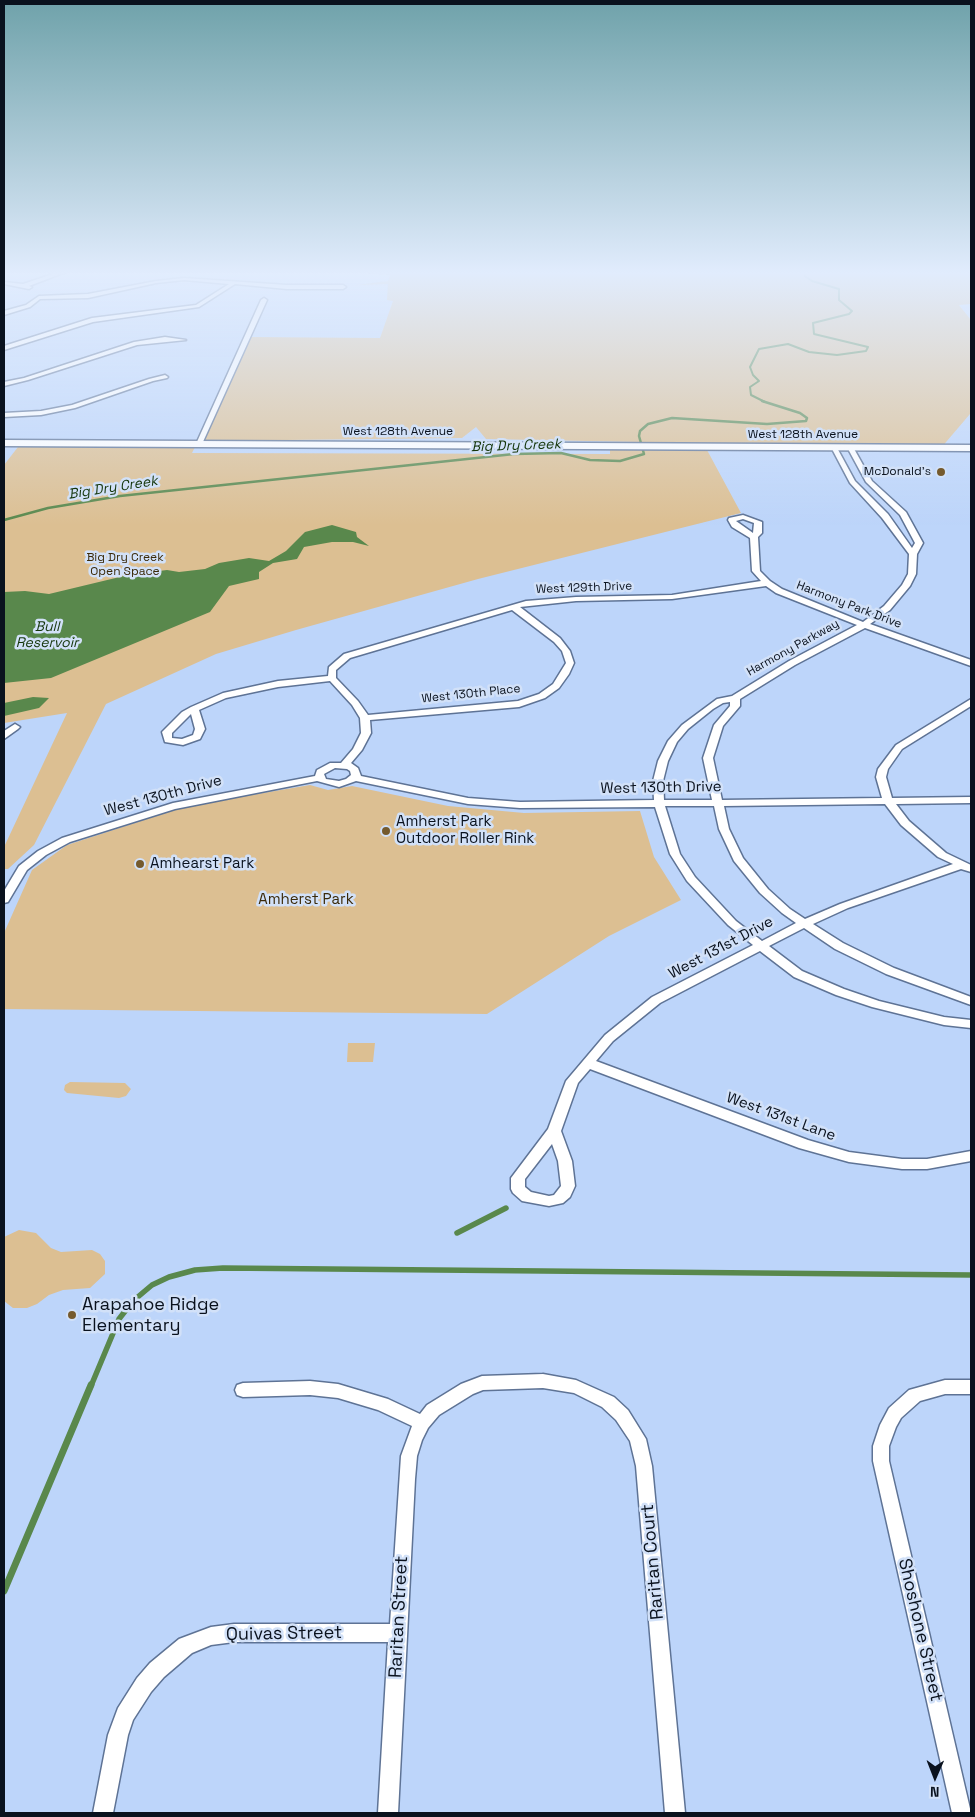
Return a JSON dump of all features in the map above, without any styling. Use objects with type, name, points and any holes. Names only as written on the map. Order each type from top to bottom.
[{"type":"main road","name":"West 128th Avenue","points":[[4,443],[971,448]]},
{"type":"street","points":[[4,384],[26,379],[97,356]]},
{"type":"street","points":[[199,444],[239,356]]},
{"type":"street","points":[[4,415],[41,413],[73,407],[165,377]]},
{"type":"street","points":[[834,447],[854,485],[885,516],[913,554]]},
{"type":"street","name":"Harmony Parkway","points":[[850,447],[872,485],[911,525],[919,543],[913,554],[912,574],[902,593],[887,608],[864,625],[792,663],[735,698],[720,701],[685,727],[673,741],[663,761],[658,781],[659,804],[675,854],[691,879],[732,923],[758,946],[798,974],[840,992],[944,1021],[971,1024]]},
{"type":"street","points":[[854,485],[872,485]]},
{"type":"street","points":[[754,537],[756,572],[767,583]]},
{"type":"street","name":"West 129th Drive","points":[[332,678],[332,669],[347,656],[513,606],[559,600],[690,595],[767,583]]},
{"type":"street","name":"Harmony Park Drive","points":[[767,583],[779,591],[864,625],[971,663]]},
{"type":"street","name":"West 130th Place","points":[[365,718],[519,704],[542,696],[556,686],[570,663],[566,651],[558,640],[513,606]]},
{"type":"street","points":[[194,709],[223,696],[278,684],[332,678],[356,703],[365,718],[366,733],[357,750],[344,765]]},
{"type":"street","points":[[735,698],[735,706],[719,725],[714,736],[708,758],[716,802],[724,829],[738,859],[764,891],[803,924],[839,946],[890,971],[971,1001]]},
{"type":"street","points":[[966,867],[942,855],[914,833],[889,802],[881,777],[883,769],[893,752],[907,740],[971,702]]},
{"type":"street","points":[[4,736],[15,727]]},
{"type":"street","points":[[332,765],[344,765],[356,770],[354,778],[345,783],[332,784],[320,778],[319,775],[323,769],[332,765]]},
{"type":"street","name":"West 130th Drive","points":[[4,900],[23,868],[34,858],[66,840],[173,806],[320,778]]},
{"type":"street","name":"West 130th Drive","points":[[354,778],[468,801],[520,805],[971,800]]},
{"type":"street","name":"West 131st Drive","points":[[554,1131],[565,1161],[568,1186],[565,1193],[558,1199],[543,1201],[527,1197],[518,1189],[518,1178],[554,1131],[572,1081],[609,1038],[656,1000],[758,946],[844,906],[966,867]]},
{"type":"street","name":"West 131st Lane","points":[[588,1063],[804,1144],[849,1157],[902,1164],[927,1164],[971,1156]]},
{"type":"street","name":"Raritan Court","points":[[422,1423],[444,1402],[467,1389],[490,1382],[532,1381],[560,1383],[594,1394],[622,1414],[638,1439],[644,1466],[675,1813]]},
{"type":"street","name":"Shoshone Street","points":[[962,1813],[882,1461],[881,1446],[888,1425],[895,1413],[916,1396],[945,1387],[971,1387]]},
{"type":"street","points":[[243,1390],[310,1388],[338,1391],[382,1404],[422,1423]]},
{"type":"street","name":"Raritan Street","points":[[388,1813],[409,1456],[422,1423]]},
{"type":"street","name":"Quivas Street","points":[[103,1813],[118,1735],[125,1715],[148,1680],[186,1646],[211,1636],[234,1633],[398,1633]]},
{"type":"green space","points":[[238,356],[971,356],[970,414],[941,448],[486,439],[476,427],[462,438],[200,441]]},
{"type":"green space","name":"Big Dry Creek Open Space","points":[[18,447],[195,447],[192,453],[610,454],[610,449],[707,450],[741,513],[478,579],[216,654],[106,704],[34,845],[8,869],[4,869],[4,847],[67,713],[4,723],[4,465]]},
{"type":"green space","name":"Amherst Park","points":[[310,785],[328,790],[352,786],[448,806],[524,813],[640,811],[654,857],[681,900],[609,936],[487,1014],[4,1009],[4,933],[32,870],[67,845],[187,806]]},
{"type":"green space","points":[[348,1043],[375,1043],[373,1062],[347,1062]]},
{"type":"green space","points":[[70,1082],[125,1083],[131,1089],[126,1096],[119,1098],[67,1093],[64,1090],[65,1085]]},
{"type":"green space","points":[[19,1230],[36,1233],[51,1248],[61,1252],[92,1250],[100,1254],[105,1261],[105,1274],[90,1288],[63,1290],[49,1295],[37,1304],[27,1308],[13,1308],[4,1301],[4,1237]]},
{"type":"water","name":"Bull Reservoir","points":[[332,525],[356,532],[357,537],[369,546],[353,542],[332,542],[304,547],[297,559],[273,563],[259,572],[259,579],[229,586],[210,612],[51,678],[4,683],[4,592],[25,591],[49,594],[128,575],[167,570],[179,572],[205,569],[219,563],[249,558],[269,561],[286,551],[305,532]]},
{"type":"water","points":[[33,697],[49,698],[39,708],[4,716],[4,703]]},
{"type":"waterway","name":"Big Dry Creek","points":[[756,356],[750,367],[753,375],[759,381],[750,387],[751,395],[765,402]]},
{"type":"waterway","name":"Big Dry Creek","points":[[4,520],[48,508],[120,496],[514,454],[561,453],[590,460],[620,461],[644,454],[639,436],[640,431],[648,424],[672,418],[767,424],[806,421],[807,418],[800,413],[765,402]]},
{"type":"waterway","points":[[457,1233],[506,1208]]},
{"type":"waterway","points":[[91,1386],[119,1319],[133,1301],[152,1285],[169,1277],[195,1270],[223,1268],[971,1275]]},
{"type":"waterway","points":[[4,1591],[91,1385]]},
{"type":"place","name":"McDonald's","points":[[941,472]]},
{"type":"place","name":"Amherst Park Outdoor Roller Rink","points":[[386,831]]},
{"type":"place","name":"Amhearst Park","points":[[140,864]]},
{"type":"place","name":"Arapahoe Ridge Elementary","points":[[72,1315]]}]
